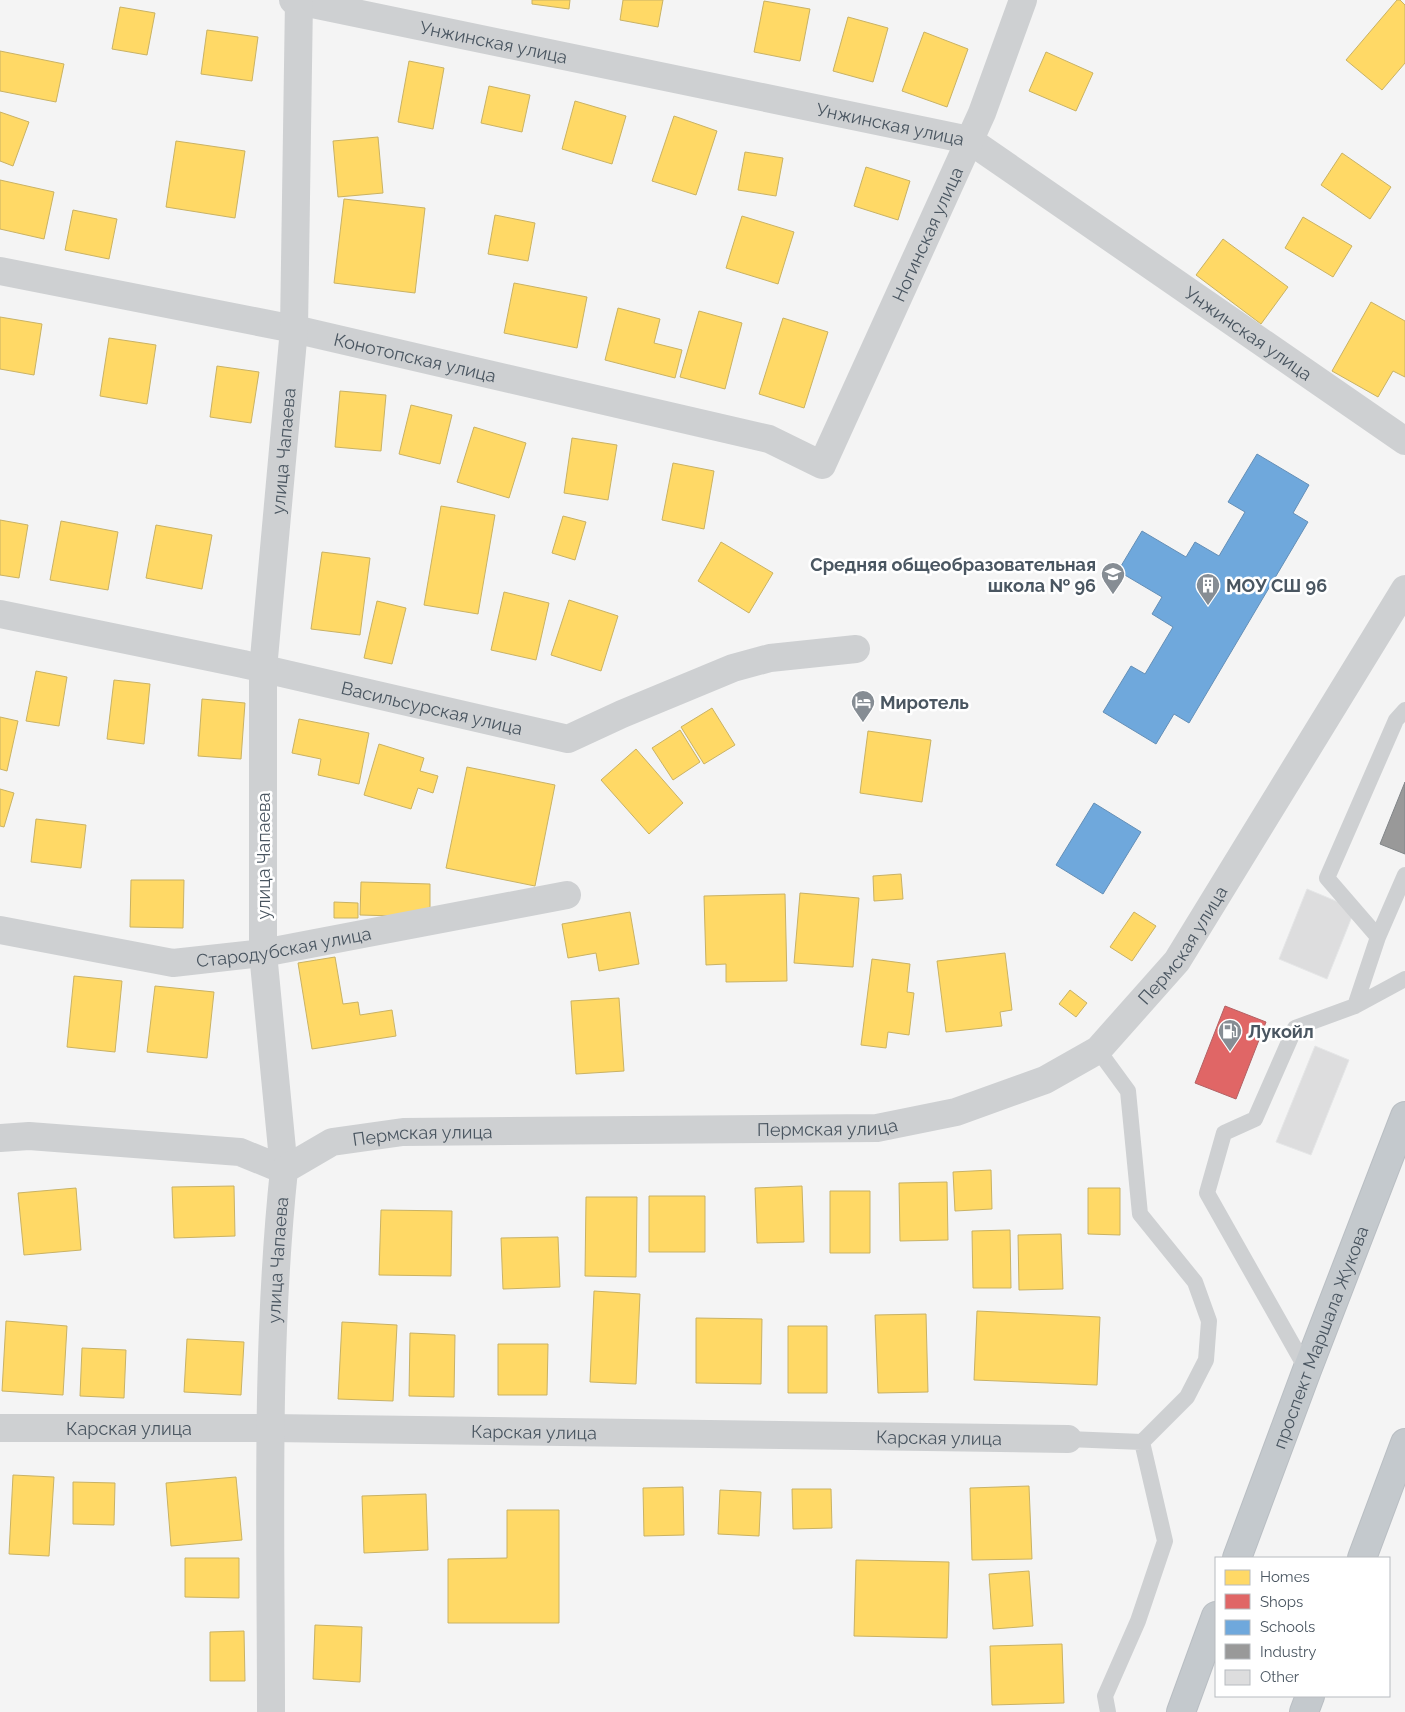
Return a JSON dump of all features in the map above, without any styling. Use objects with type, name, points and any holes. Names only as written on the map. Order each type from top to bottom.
[{"type":"highway","name":"проспект Маршала Жукова","points":[[1237,1557],[1405,1116]]},
{"type":"highway","points":[[1362,1557],[1405,1443]]},
{"type":"highway","points":[[1185,1706],[1215,1619]]},
{"type":"highway","points":[[1304,1712],[1310,1697]]},
{"type":"street","name":"Унжинская улица","points":[[297,0],[969,140],[1405,441]]},
{"type":"street","name":"улица Чапаева","points":[[271,1712],[271,1428],[276,1243],[284,1170],[262,954],[263,669],[294,329],[297,0]]},
{"type":"street","name":"Ногинская улица","points":[[822,465],[982,113],[1023,0]]},
{"type":"street","name":"Конотопская улица","points":[[0,271],[294,329],[770,439],[822,465]]},
{"type":"street","name":"Пермская улица","points":[[284,1170],[332,1142],[403,1132],[877,1128],[965,1108],[1045,1080],[1098,1050],[1177,961],[1405,589]]},
{"type":"street","name":"Васильсурская улица","points":[[0,614],[263,669],[568,738],[734,668],[770,658],[856,650]]},
{"type":"street","name":"Стародубская улица","points":[[0,930],[173,963],[262,954],[567,894]]},
{"type":"street","points":[[0,1138],[28,1136],[240,1152],[284,1170]]},
{"type":"street","name":"Карская улица","points":[[0,1428],[271,1428],[1068,1439]]},
{"type":"lane","points":[[1378,937],[1327,878],[1396,720],[1405,710]]},
{"type":"lane","points":[[1355,1006],[1378,937],[1405,876]]},
{"type":"lane","points":[[1307,1370],[1206,1193],[1224,1133],[1254,1119],[1295,1028],[1355,1006],[1405,979]]},
{"type":"lane","points":[[1068,1439],[1142,1442],[1187,1397],[1206,1360],[1209,1321],[1195,1282],[1140,1214],[1128,1091],[1098,1050]]},
{"type":"lane","points":[[1108,1712],[1105,1696],[1138,1622],[1165,1541],[1142,1442]]},
{"type":"building: Homes","points":[[532,0],[570,0],[569,9],[532,4]]},
{"type":"building: Homes","points":[[623,0],[663,0],[658,27],[620,20]]},
{"type":"building: Homes","points":[[1397,0],[1400,0],[1405,5],[1405,63],[1382,90],[1346,60]]},
{"type":"building: Homes","points":[[764,1],[810,9],[800,61],[754,52]]},
{"type":"building: Homes","points":[[120,7],[155,13],[147,55],[112,49]]},
{"type":"building: Homes","points":[[848,17],[888,28],[873,82],[833,71]]},
{"type":"building: Homes","points":[[207,30],[258,37],[252,81],[201,74]]},
{"type":"building: Homes","points":[[924,32],[968,49],[947,107],[902,91]]},
{"type":"building: Homes","points":[[0,51],[64,64],[56,102],[0,91]]},
{"type":"building: Homes","points":[[1046,52],[1093,73],[1076,111],[1029,91]]},
{"type":"building: Homes","points":[[409,61],[444,68],[433,129],[398,122]]},
{"type":"building: Homes","points":[[489,86],[530,95],[522,132],[481,123]]},
{"type":"building: Homes","points":[[575,101],[626,116],[612,164],[562,149]]},
{"type":"building: Homes","points":[[0,112],[29,122],[13,166],[0,161]]},
{"type":"building: Homes","points":[[674,116],[717,131],[696,195],[652,181]]},
{"type":"building: Homes","points":[[378,137],[383,193],[338,197],[333,141]]},
{"type":"building: Homes","points":[[176,141],[245,151],[235,218],[166,207]]},
{"type":"building: Homes","points":[[745,152],[783,158],[776,196],[738,190]]},
{"type":"building: Homes","points":[[1342,153],[1391,187],[1370,219],[1321,185]]},
{"type":"building: Homes","points":[[866,167],[910,181],[898,220],[854,206]]},
{"type":"building: Homes","points":[[0,180],[54,192],[44,239],[0,229]]},
{"type":"building: Homes","points":[[344,199],[425,208],[415,293],[334,283]]},
{"type":"building: Homes","points":[[73,210],[117,219],[109,259],[65,250]]},
{"type":"building: Homes","points":[[495,215],[535,223],[528,261],[488,254]]},
{"type":"building: Homes","points":[[742,216],[794,232],[778,284],[726,268]]},
{"type":"building: Homes","points":[[1303,217],[1352,246],[1333,277],[1285,248]]},
{"type":"building: Homes","points":[[1223,239],[1288,287],[1261,324],[1196,275]]},
{"type":"building: Homes","points":[[514,283],[587,297],[577,348],[504,333]]},
{"type":"building: Homes","points":[[1371,302],[1405,321],[1405,377],[1393,371],[1378,397],[1332,371]]},
{"type":"building: Homes","points":[[618,308],[660,319],[654,343],[682,350],[675,378],[605,360]]},
{"type":"building: Homes","points":[[699,311],[742,323],[725,389],[680,377]]},
{"type":"building: Homes","points":[[0,317],[42,324],[34,375],[0,369]]},
{"type":"building: Homes","points":[[783,318],[828,332],[804,408],[759,394]]},
{"type":"building: Homes","points":[[109,338],[156,345],[147,404],[100,396]]},
{"type":"building: Homes","points":[[217,366],[259,372],[251,423],[210,417]]},
{"type":"building: Homes","points":[[340,391],[386,395],[381,451],[335,447]]},
{"type":"building: Homes","points":[[411,405],[452,415],[440,464],[399,454]]},
{"type":"building: Homes","points":[[474,427],[526,443],[509,498],[457,482]]},
{"type":"building: Homes","points":[[572,438],[617,445],[608,500],[564,493]]},
{"type":"building: Homes","points":[[673,463],[714,471],[704,529],[662,520]]},
{"type":"building: Homes","points":[[441,506],[495,515],[478,614],[424,605]]},
{"type":"building: Homes","points":[[563,516],[586,522],[575,560],[552,553]]},
{"type":"building: Homes","points":[[0,520],[28,525],[19,578],[0,575]]},
{"type":"building: Homes","points":[[61,521],[118,532],[108,590],[50,580]]},
{"type":"building: Homes","points":[[156,525],[212,535],[202,589],[146,578]]},
{"type":"building: Homes","points":[[721,542],[773,573],[749,613],[698,581]]},
{"type":"building: Homes","points":[[322,552],[370,558],[360,635],[311,629]]},
{"type":"building: Homes","points":[[504,592],[549,603],[536,660],[491,650]]},
{"type":"building: Homes","points":[[569,600],[618,616],[601,671],[551,655]]},
{"type":"building: Homes","points":[[377,601],[406,608],[392,664],[364,658]]},
{"type":"building: Homes","points":[[36,671],[67,677],[59,726],[26,721]]},
{"type":"building: Homes","points":[[114,680],[150,684],[144,744],[107,739]]},
{"type":"building: Homes","points":[[202,699],[245,703],[241,759],[198,756]]},
{"type":"building: Homes","points":[[712,708],[735,745],[704,764],[681,727]]},
{"type":"building: Homes","points":[[0,717],[18,721],[7,771],[0,769]]},
{"type":"building: Homes","points":[[299,719],[369,733],[359,784],[318,775],[321,759],[292,753]]},
{"type":"building: Homes","points":[[680,730],[700,762],[673,780],[652,748]]},
{"type":"building: Homes","points":[[868,731],[931,740],[922,802],[860,793]]},
{"type":"building: Homes","points":[[379,744],[424,758],[420,771],[438,776],[433,793],[418,788],[411,809],[364,795]]},
{"type":"building: Homes","points":[[636,749],[683,803],[649,834],[601,780]]},
{"type":"building: Homes","points":[[467,767],[555,785],[535,886],[446,868]]},
{"type":"building: Homes","points":[[0,789],[14,793],[4,827],[0,826]]},
{"type":"building: Homes","points":[[36,819],[86,825],[81,868],[31,862]]},
{"type":"building: Homes","points":[[901,874],[903,899],[874,901],[873,876]]},
{"type":"building: Homes","points":[[131,880],[184,880],[183,928],[130,927]]},
{"type":"building: Homes","points":[[361,882],[430,884],[430,917],[360,915]]},
{"type":"building: Homes","points":[[800,893],[859,898],[853,967],[794,963]]},
{"type":"building: Homes","points":[[785,894],[787,981],[726,982],[726,964],[706,965],[704,896]]},
{"type":"building: Homes","points":[[334,902],[358,903],[358,918],[334,918]]},
{"type":"building: Homes","points":[[630,912],[639,964],[599,971],[596,953],[568,958],[562,924]]},
{"type":"building: Homes","points":[[1134,912],[1156,926],[1132,961],[1110,947]]},
{"type":"building: Homes","points":[[1005,953],[1012,1010],[1000,1012],[1002,1026],[946,1032],[937,961]]},
{"type":"building: Homes","points":[[335,957],[343,1004],[358,1002],[360,1015],[392,1010],[396,1036],[312,1049],[298,963]]},
{"type":"building: Homes","points":[[872,959],[910,964],[907,992],[914,993],[909,1035],[888,1032],[886,1048],[861,1045]]},
{"type":"building: Homes","points":[[74,976],[122,981],[115,1052],[67,1047]]},
{"type":"building: Homes","points":[[155,986],[214,992],[207,1058],[147,1052]]},
{"type":"building: Homes","points":[[1070,990],[1087,1003],[1076,1017],[1059,1004]]},
{"type":"building: Homes","points":[[619,998],[624,1071],[576,1074],[571,1001]]},
{"type":"building: Homes","points":[[991,1170],[992,1209],[955,1211],[953,1172]]},
{"type":"building: Homes","points":[[947,1182],[948,1240],[900,1241],[899,1183]]},
{"type":"building: Homes","points":[[234,1186],[235,1236],[174,1238],[172,1187]]},
{"type":"building: Homes","points":[[802,1186],[804,1242],[757,1243],[755,1188]]},
{"type":"building: Homes","points":[[76,1188],[81,1250],[24,1255],[18,1193]]},
{"type":"building: Homes","points":[[1088,1188],[1120,1188],[1120,1235],[1088,1234]]},
{"type":"building: Homes","points":[[830,1191],[870,1191],[870,1253],[830,1253]]},
{"type":"building: Homes","points":[[649,1196],[705,1196],[705,1252],[649,1252]]},
{"type":"building: Homes","points":[[586,1197],[637,1197],[636,1277],[585,1276]]},
{"type":"building: Homes","points":[[381,1210],[452,1211],[451,1276],[379,1275]]},
{"type":"building: Homes","points":[[1010,1230],[1011,1288],[973,1288],[972,1231]]},
{"type":"building: Homes","points":[[1061,1234],[1063,1289],[1019,1290],[1018,1235]]},
{"type":"building: Homes","points":[[558,1237],[560,1287],[503,1289],[501,1238]]},
{"type":"building: Homes","points":[[594,1291],[640,1294],[636,1384],[590,1382]]},
{"type":"building: Homes","points":[[977,1311],[1100,1317],[1097,1385],[974,1380]]},
{"type":"building: Homes","points":[[926,1314],[928,1392],[878,1393],[875,1315]]},
{"type":"building: Homes","points":[[696,1318],[762,1319],[761,1384],[696,1383]]},
{"type":"building: Homes","points":[[6,1321],[67,1326],[63,1395],[2,1391]]},
{"type":"building: Homes","points":[[342,1322],[397,1325],[393,1401],[338,1399]]},
{"type":"building: Homes","points":[[788,1326],[827,1326],[827,1393],[788,1393]]},
{"type":"building: Homes","points":[[410,1333],[455,1335],[454,1397],[409,1396]]},
{"type":"building: Homes","points":[[187,1339],[244,1342],[241,1395],[184,1392]]},
{"type":"building: Homes","points":[[498,1344],[548,1344],[547,1395],[498,1395]]},
{"type":"building: Homes","points":[[82,1348],[126,1350],[124,1398],[80,1396]]},
{"type":"building: Homes","points":[[13,1475],[54,1477],[49,1556],[9,1554]]},
{"type":"building: Homes","points":[[236,1477],[242,1540],[171,1546],[166,1483]]},
{"type":"building: Homes","points":[[73,1482],[115,1483],[114,1525],[73,1524]]},
{"type":"building: Homes","points":[[1029,1486],[1032,1559],[972,1560],[970,1488]]},
{"type":"building: Homes","points":[[683,1487],[684,1535],[644,1536],[643,1488]]},
{"type":"building: Homes","points":[[792,1489],[831,1489],[832,1528],[793,1529]]},
{"type":"building: Homes","points":[[720,1490],[761,1492],[759,1536],[718,1534]]},
{"type":"building: Homes","points":[[426,1494],[428,1550],[364,1553],[362,1496]]},
{"type":"building: Homes","points":[[507,1510],[559,1510],[559,1623],[448,1623],[448,1559],[507,1558]]},
{"type":"building: Homes","points":[[185,1558],[239,1558],[239,1598],[185,1597]]},
{"type":"building: Homes","points":[[856,1560],[949,1562],[947,1638],[854,1636]]},
{"type":"building: Homes","points":[[1029,1571],[1033,1626],[993,1629],[989,1574]]},
{"type":"building: Homes","points":[[315,1625],[362,1627],[360,1682],[313,1679]]},
{"type":"building: Homes","points":[[244,1631],[245,1681],[210,1681],[210,1632]]},
{"type":"building: Homes","points":[[1062,1644],[1064,1703],[992,1705],[990,1646]]},
{"type":"building: Shops","name":"Лукойл","points":[[1225,1006],[1266,1022],[1236,1099],[1195,1083]]},
{"type":"building: Schools","name":"МОУ СШ 96","points":[[1257,454],[1309,485],[1293,513],[1308,522],[1189,723],[1174,714],[1156,744],[1103,712],[1131,666],[1145,674],[1173,627],[1152,614],[1162,597],[1118,571],[1142,531],[1186,557],[1195,542],[1219,556],[1245,512],[1228,502]]},
{"type":"building: Schools","points":[[1094,803],[1141,832],[1103,894],[1056,865]]},
{"type":"building: Industry","points":[[1405,782],[1405,854],[1380,844]]},
{"type":"building: Other","points":[[1307,889],[1355,909],[1327,979],[1279,959]]},
{"type":"building: Other","points":[[1315,1046],[1349,1060],[1311,1155],[1276,1142]]},
{"type":"place","name":"Средняя общеобразовательная школа № 96","points":[[1113,595]]},
{"type":"place","name":"МОУ СШ 96","points":[[1208,606]]},
{"type":"place","name":"Миротель","points":[[863,723]]},
{"type":"place","name":"Лукойл","points":[[1230,1052]]}]
